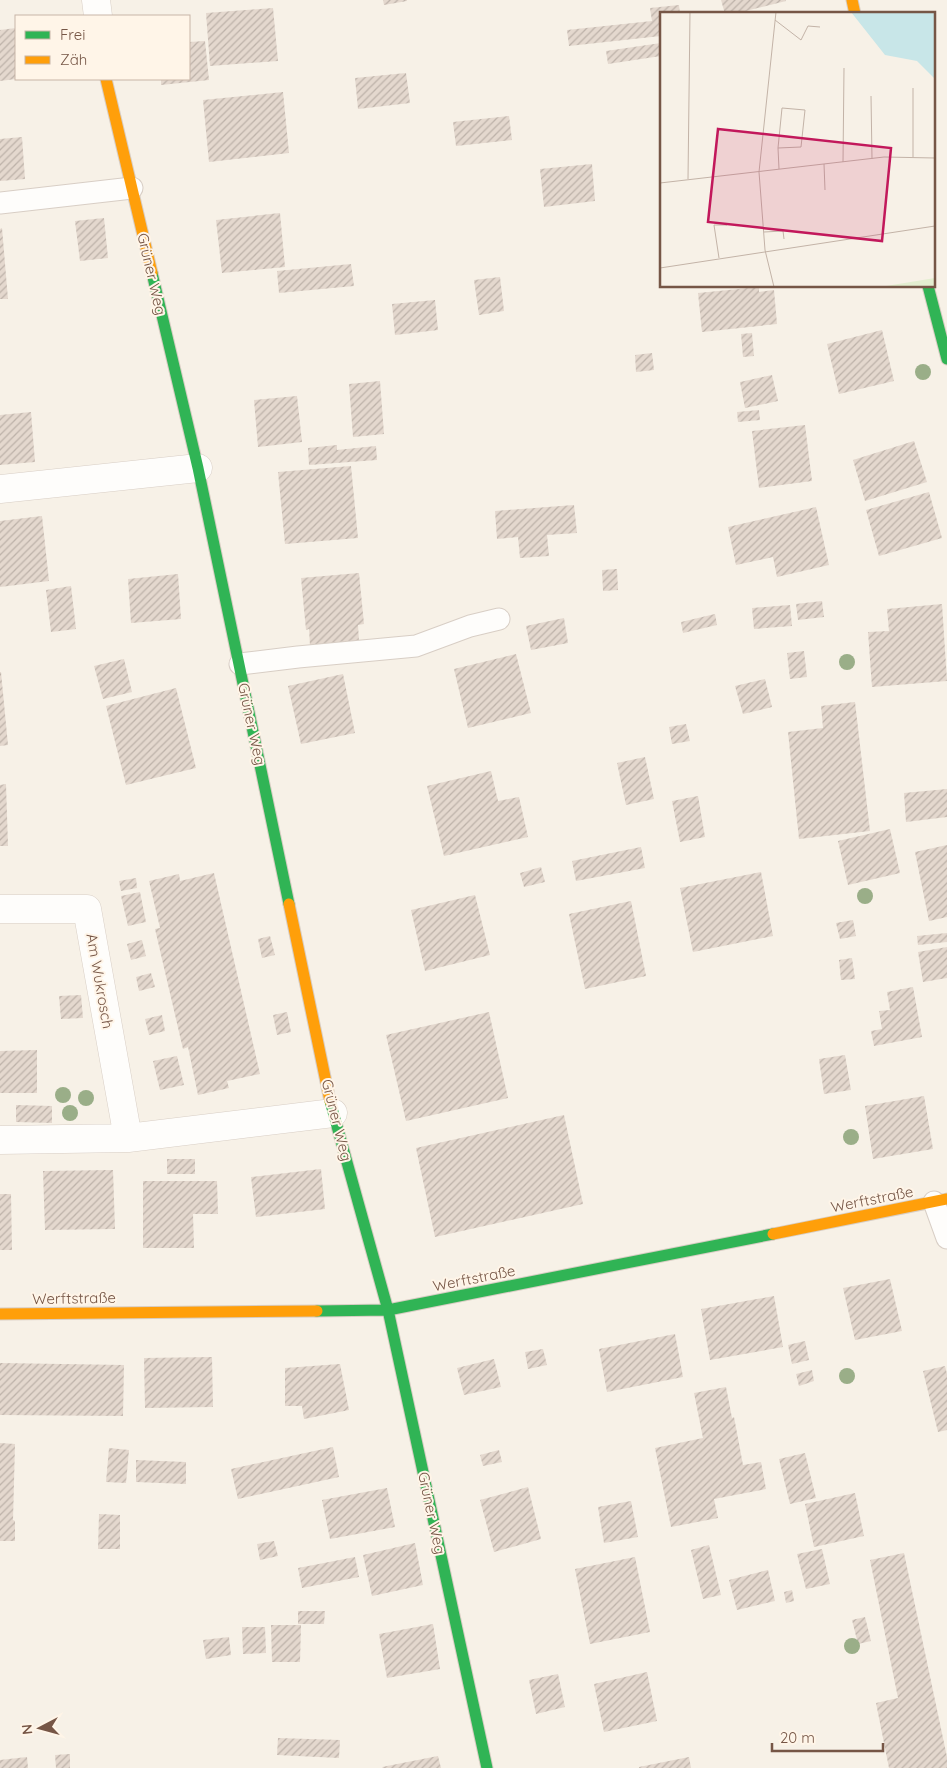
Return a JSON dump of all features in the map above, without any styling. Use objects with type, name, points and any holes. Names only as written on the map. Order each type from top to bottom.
[{"type":"street","points":[[96,0],[98,15]]},
{"type":"street","name":"Grüner Weg","points":[[106,80],[198,468],[333,1113],[388,1310],[486,1768]]},
{"type":"street","points":[[929,288],[947,359]]},
{"type":"street","points":[[0,488],[198,468]]},
{"type":"street","name":"Am Wukrosch","points":[[0,909],[87,909],[128,1138]]},
{"type":"street","points":[[0,1140],[128,1138],[333,1113]]},
{"type":"street","name":"Werftstraße","points":[[0,1314],[388,1310],[941,1201]]},
{"type":"lane","points":[[0,203],[132,188]]},
{"type":"lane","points":[[240,664],[416,646],[470,626],[499,619]]},
{"type":"lane","points":[[941,1201],[947,1238]]},
{"type":"building","points":[[383,0],[407,0],[407,1],[384,5]]},
{"type":"building","points":[[721,0],[786,0],[741,12],[724,12]]},
{"type":"building","points":[[679,5],[680,12],[660,12],[660,36],[569,46],[567,30],[652,21],[650,8]]},
{"type":"building","points":[[273,8],[278,61],[210,66],[206,13]]},
{"type":"building","points":[[15,28],[15,79],[0,81],[0,30]]},
{"type":"building","points":[[205,41],[209,80],[161,85],[161,80],[190,80],[190,42]]},
{"type":"building","points":[[660,43],[660,56],[608,64],[606,51]]},
{"type":"building","points":[[406,73],[410,103],[358,109],[355,78]]},
{"type":"building","points":[[283,92],[289,153],[209,162],[203,100]]},
{"type":"building","points":[[509,116],[512,140],[456,146],[453,122]]},
{"type":"building","points":[[22,137],[25,179],[0,181],[0,139]]},
{"type":"building","points":[[592,164],[595,201],[544,207],[540,169]]},
{"type":"building","points":[[280,213],[285,267],[222,273],[216,220]]},
{"type":"building","points":[[104,218],[108,258],[80,261],[75,221]]},
{"type":"building","points":[[2,228],[8,299],[0,299],[0,229]]},
{"type":"building","points":[[351,264],[354,286],[279,293],[277,271]]},
{"type":"building","points":[[500,277],[504,311],[479,315],[474,280]]},
{"type":"building","points":[[749,288],[759,288],[759,292],[774,290],[777,324],[702,332],[698,293]]},
{"type":"building","points":[[435,300],[438,330],[395,335],[392,304]]},
{"type":"building","points":[[882,330],[894,381],[839,394],[827,344]]},
{"type":"building","points":[[752,333],[754,356],[743,357],[741,334]]},
{"type":"building","points":[[652,353],[654,370],[636,372],[635,355]]},
{"type":"building","points":[[772,375],[778,401],[745,408],[740,382]]},
{"type":"building","points":[[380,381],[384,434],[353,437],[349,384]]},
{"type":"building","points":[[297,396],[302,442],[258,447],[254,400]]},
{"type":"building","points":[[759,410],[760,420],[738,422],[737,412]]},
{"type":"building","points":[[31,412],[35,462],[0,465],[0,415]]},
{"type":"building","points":[[805,425],[812,481],[759,488],[752,431]]},
{"type":"building","points":[[914,441],[927,482],[865,501],[853,460]]},
{"type":"building","points":[[337,445],[337,450],[376,446],[377,460],[309,465],[308,448]]},
{"type":"building","points":[[351,466],[358,538],[285,544],[278,472]]},
{"type":"building","points":[[929,492],[942,538],[879,556],[866,510]]},
{"type":"building","points":[[574,505],[577,533],[547,535],[549,556],[520,558],[518,537],[497,539],[495,511]]},
{"type":"building","points":[[816,507],[829,565],[777,577],[773,557],[736,565],[728,527]]},
{"type":"building","points":[[42,516],[49,581],[0,587],[0,521]]},
{"type":"building","points":[[617,569],[618,590],[603,591],[602,570]]},
{"type":"building","points":[[359,573],[364,624],[358,625],[359,641],[310,646],[309,629],[306,630],[301,578]]},
{"type":"building","points":[[178,574],[181,619],[131,623],[128,579]]},
{"type":"building","points":[[71,586],[76,629],[51,632],[46,590]]},
{"type":"building","points":[[822,601],[824,617],[798,620],[796,604]]},
{"type":"building","points":[[942,604],[947,681],[872,687],[868,632],[889,631],[887,609]]},
{"type":"building","points":[[790,605],[792,626],[754,629],[752,608]]},
{"type":"building","points":[[715,614],[717,625],[683,633],[681,622]]},
{"type":"building","points":[[564,618],[568,643],[531,650],[526,626]]},
{"type":"building","points":[[804,651],[807,677],[790,679],[787,653]]},
{"type":"building","points":[[516,654],[531,713],[468,728],[454,669]]},
{"type":"building","points":[[124,659],[132,692],[103,699],[94,666]]},
{"type":"building","points":[[0,672],[8,745],[0,746]]},
{"type":"building","points":[[343,674],[355,733],[301,744],[288,686]]},
{"type":"building","points":[[765,679],[772,707],[743,714],[735,686]]},
{"type":"building","points":[[176,688],[196,768],[126,785],[106,706]]},
{"type":"building","points":[[855,702],[870,831],[799,839],[788,732],[823,728],[821,706]]},
{"type":"building","points":[[686,724],[690,741],[672,744],[669,727]]},
{"type":"building","points":[[645,757],[654,799],[626,805],[617,763]]},
{"type":"building","points":[[491,771],[498,801],[519,797],[528,837],[444,856],[427,786]]},
{"type":"building","points":[[6,784],[8,846],[0,846],[0,785]]},
{"type":"building","points":[[947,789],[947,817],[906,822],[904,793]]},
{"type":"building","points":[[698,796],[705,837],[680,842],[672,801]]},
{"type":"building","points":[[890,829],[900,873],[848,885],[838,841]]},
{"type":"building","points":[[947,845],[947,917],[929,921],[915,852]]},
{"type":"building","points":[[641,847],[645,868],[576,881],[572,861]]},
{"type":"building","points":[[541,867],[545,882],[524,887],[520,873]]},
{"type":"building","points":[[761,872],[773,936],[693,952],[680,888]]},
{"type":"building","points":[[214,873],[260,1074],[227,1081],[229,1088],[198,1095],[188,1047],[183,1049],[155,929],[160,928],[149,881],[179,874],[180,881]]},
{"type":"building","points":[[136,878],[137,888],[121,891],[119,881]]},
{"type":"building","points":[[140,892],[146,922],[128,926],[121,896]]},
{"type":"building","points":[[475,895],[490,955],[425,971],[411,910]]},
{"type":"building","points":[[631,901],[646,976],[585,989],[569,914]]},
{"type":"building","points":[[853,920],[856,936],[840,939],[836,923]]},
{"type":"building","points":[[947,933],[947,942],[918,945],[917,936]]},
{"type":"building","points":[[270,936],[275,955],[262,958],[258,939]]},
{"type":"building","points":[[142,940],[146,956],[131,960],[127,944]]},
{"type":"building","points":[[947,947],[947,978],[923,982],[918,952]]},
{"type":"building","points":[[852,958],[855,979],[841,980],[839,960]]},
{"type":"building","points":[[151,973],[155,987],[139,991],[136,977]]},
{"type":"building","points":[[913,987],[922,1037],[874,1046],[871,1031],[882,1029],[879,1011],[890,1010],[887,992]]},
{"type":"building","points":[[81,995],[83,1018],[61,1019],[59,996]]},
{"type":"building","points":[[287,1012],[291,1032],[277,1035],[273,1015]]},
{"type":"building","points":[[489,1012],[508,1098],[406,1121],[386,1035]]},
{"type":"building","points":[[162,1015],[165,1031],[149,1035],[145,1019]]},
{"type":"building","points":[[37,1050],[37,1093],[0,1093],[0,1051]]},
{"type":"building","points":[[845,1055],[851,1090],[824,1094],[819,1059]]},
{"type":"building","points":[[177,1056],[184,1085],[160,1090],[153,1061]]},
{"type":"building","points":[[924,1096],[933,1149],[873,1159],[865,1106]]},
{"type":"building","points":[[16,1105],[52,1106],[52,1123],[16,1122]]},
{"type":"building","points":[[564,1115],[583,1204],[435,1237],[416,1148]]},
{"type":"building","points":[[167,1159],[195,1159],[195,1174],[167,1174]]},
{"type":"building","points":[[321,1169],[325,1209],[256,1217],[251,1177]]},
{"type":"building","points":[[113,1170],[115,1229],[45,1230],[43,1171]]},
{"type":"building","points":[[143,1181],[217,1181],[218,1214],[193,1214],[194,1248],[143,1248]]},
{"type":"building","points":[[0,1194],[11,1194],[12,1250],[0,1250]]},
{"type":"building","points":[[890,1279],[902,1331],[855,1340],[843,1288]]},
{"type":"building","points":[[774,1296],[783,1347],[710,1360],[701,1309]]},
{"type":"building","points":[[675,1334],[683,1377],[607,1392],[599,1349]]},
{"type":"building","points":[[805,1341],[809,1360],[792,1364],[788,1345]]},
{"type":"building","points":[[543,1349],[547,1365],[528,1369],[525,1352]]},
{"type":"building","points":[[212,1357],[213,1407],[145,1408],[144,1358]]},
{"type":"building","points":[[494,1359],[501,1387],[464,1395],[457,1368]]},
{"type":"building","points":[[0,1363],[124,1365],[123,1416],[0,1415]]},
{"type":"building","points":[[340,1364],[349,1410],[304,1419],[302,1406],[285,1406],[285,1368]]},
{"type":"building","points":[[945,1366],[947,1374],[947,1430],[938,1432],[923,1371]]},
{"type":"building","points":[[812,1370],[814,1381],[799,1386],[796,1374]]},
{"type":"building","points":[[726,1387],[743,1465],[761,1462],[766,1489],[714,1499],[718,1518],[671,1527],[655,1448],[703,1438],[694,1393]]},
{"type":"building","points":[[0,1443],[15,1444],[13,1520],[15,1521],[15,1541],[0,1541]]},
{"type":"building","points":[[333,1447],[339,1477],[238,1499],[231,1469]]},
{"type":"building","points":[[109,1448],[129,1450],[126,1483],[106,1482]]},
{"type":"building","points":[[499,1450],[502,1462],[483,1466],[480,1455]]},
{"type":"building","points":[[805,1453],[816,1498],[790,1504],[779,1459]]},
{"type":"building","points":[[136,1460],[186,1462],[186,1484],[136,1482]]},
{"type":"building","points":[[528,1487],[541,1539],[494,1552],[480,1500]]},
{"type":"building","points":[[387,1488],[395,1527],[330,1539],[322,1500]]},
{"type":"building","points":[[855,1493],[864,1536],[814,1547],[805,1504]]},
{"type":"building","points":[[631,1501],[638,1537],[604,1543],[598,1507]]},
{"type":"building","points":[[99,1514],[120,1515],[120,1549],[98,1549]]},
{"type":"building","points":[[274,1541],[278,1556],[260,1560],[257,1544]]},
{"type":"building","points":[[415,1543],[423,1585],[372,1596],[363,1555]]},
{"type":"building","points":[[709,1545],[721,1595],[703,1599],[691,1550]]},
{"type":"building","points":[[822,1549],[830,1584],[806,1589],[797,1554]]},
{"type":"building","points":[[904,1553],[947,1757],[947,1768],[889,1768],[876,1703],[898,1698],[870,1560]]},
{"type":"building","points":[[355,1557],[359,1577],[302,1588],[298,1568]]},
{"type":"building","points":[[635,1557],[650,1632],[590,1644],[575,1569]]},
{"type":"building","points":[[768,1570],[775,1601],[737,1610],[729,1580]]},
{"type":"building","points":[[792,1590],[794,1601],[786,1603],[784,1592]]},
{"type":"building","points":[[298,1611],[325,1611],[324,1624],[298,1624]]},
{"type":"building","points":[[865,1617],[871,1641],[858,1644],[852,1620]]},
{"type":"building","points":[[433,1624],[440,1669],[387,1678],[379,1634]]},
{"type":"building","points":[[271,1625],[301,1625],[300,1662],[272,1662]]},
{"type":"building","points":[[242,1627],[265,1627],[266,1653],[243,1654]]},
{"type":"building","points":[[229,1637],[231,1655],[206,1659],[203,1640]]},
{"type":"building","points":[[647,1672],[657,1721],[604,1732],[594,1684]]},
{"type":"building","points":[[558,1674],[565,1707],[536,1714],[529,1680]]},
{"type":"building","points":[[278,1738],[340,1740],[339,1758],[277,1755]]},
{"type":"building","points":[[70,1754],[70,1768],[56,1768],[55,1755]]},
{"type":"building","points":[[438,1756],[441,1768],[382,1767]]},
{"type":"building","points":[[27,1757],[28,1768],[0,1768],[0,1760]]},
{"type":"building","points":[[689,1757],[691,1768],[639,1768],[639,1767]]},
{"type":"traffic: fast","points":[[152,273],[198,468],[289,904]]},
{"type":"traffic: fast","points":[[929,288],[947,359]]},
{"type":"traffic: fast","points":[[330,1101],[388,1310],[487,1768]]},
{"type":"traffic: fast","points":[[317,1311],[388,1310],[773,1234]]},
{"type":"traffic: slow","points":[[852,0],[855,12]]},
{"type":"traffic: slow","points":[[106,80],[152,273]]},
{"type":"traffic: slow","points":[[289,904],[330,1101]]},
{"type":"traffic: slow","points":[[773,1234],[947,1199]]},
{"type":"traffic: slow","points":[[0,1314],[317,1311]]}]
